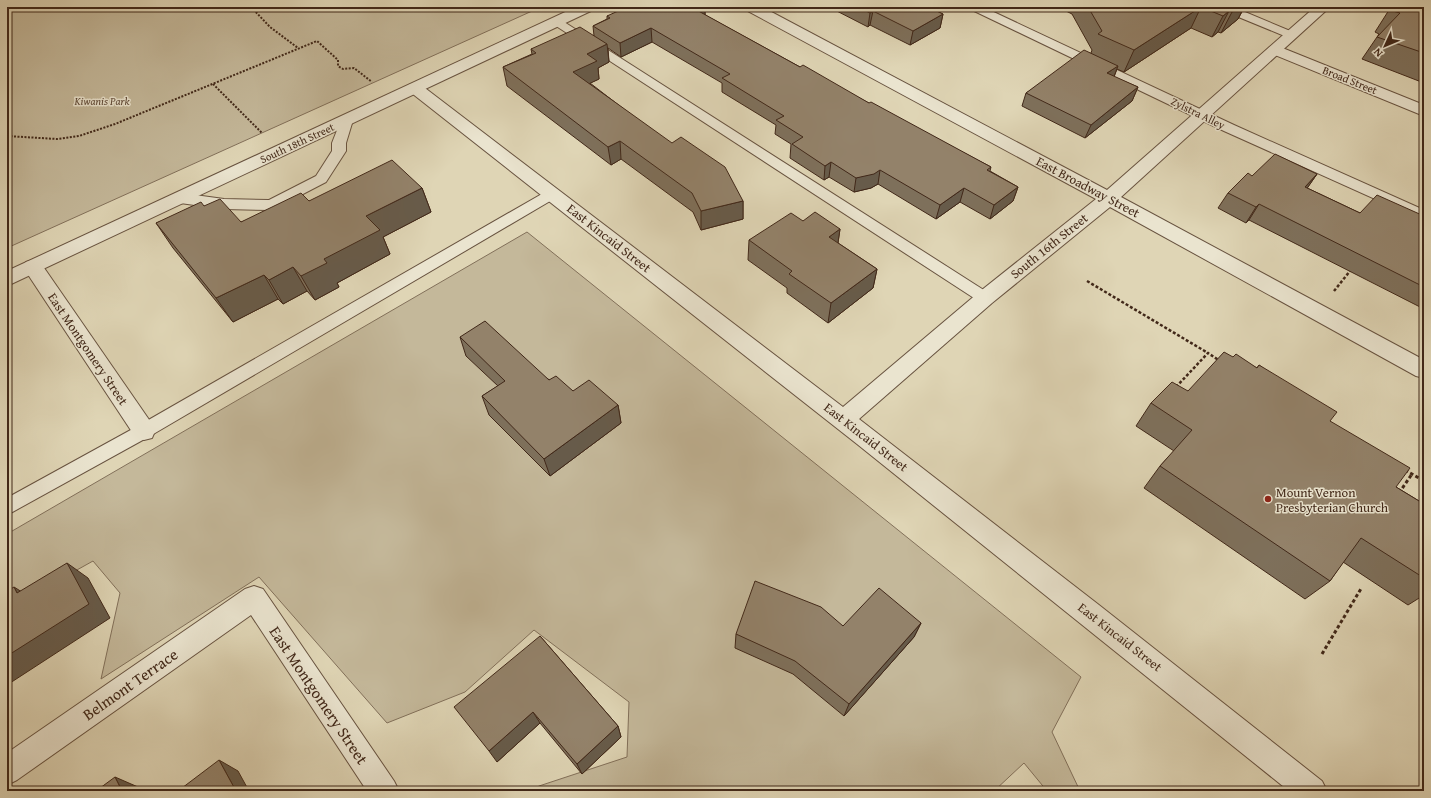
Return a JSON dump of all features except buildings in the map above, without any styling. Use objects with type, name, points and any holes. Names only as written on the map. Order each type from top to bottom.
[{"type":"street","name":"South 18th Street","points":[[7,279],[588,7]]},
{"type":"street","name":"East Broadway Street","points":[[751,7],[1108,198],[1424,370]]},
{"type":"street","name":"South 16th Street","points":[[844,419],[985,298],[1108,198],[1323,7]]},
{"type":"street","name":"Broad Street","points":[[1275,50],[1424,111]]},
{"type":"street","name":"East Kincaid Street","points":[[415,88],[844,419],[1312,791]]},
{"type":"street","name":"East Montgomery Street","points":[[33,267],[144,431]]},
{"type":"street","name":"East Montgomery Street","points":[[254,598],[384,791]]},
{"type":"street","name":"Belmont Terrace","points":[[7,770],[254,598]]},
{"type":"lane","name":"Zylstra Alley","points":[[974,7],[1203,115],[1424,216]]},
{"type":"lane","points":[[1223,7],[1291,35]]},
{"type":"lane","points":[[557,22],[985,298]]},
{"type":"lane","points":[[180,198],[224,204],[271,205],[322,179],[339,151],[339,143],[347,120]]},
{"type":"lane","points":[[7,507],[144,431],[552,194]]},
{"type":"path","points":[[251,7],[270,27],[299,49]]},
{"type":"path","points":[[7,136],[51,139],[79,136],[115,124],[317,41],[338,60],[338,66],[343,68],[354,68],[375,84]]},
{"type":"path","points":[[213,84],[264,135]]},
{"type":"path","points":[[1332,293],[1350,271]]},
{"type":"path","points":[[1087,281],[1221,361]]},
{"type":"path","points":[[1175,388],[1208,353]]},
{"type":"path","points":[[1405,470],[1424,481]]},
{"type":"path","points":[[1396,497],[1412,474]]},
{"type":"path","points":[[1322,654],[1362,587]]},
{"type":"green space","name":"Kiwanis Park","points":[[7,7],[541,7],[7,248]]},
{"type":"green space","points":[[527,232],[1081,677],[1052,732],[1080,791],[1047,791],[1024,763],[994,791],[531,791],[539,786],[627,757],[629,702],[534,630],[465,692],[387,723],[259,577],[101,679],[120,593],[93,561],[7,609],[7,534]]},
{"type":"place","name":"Mount Vernon Presbyterian Church","points":[[1268,499]]}]
